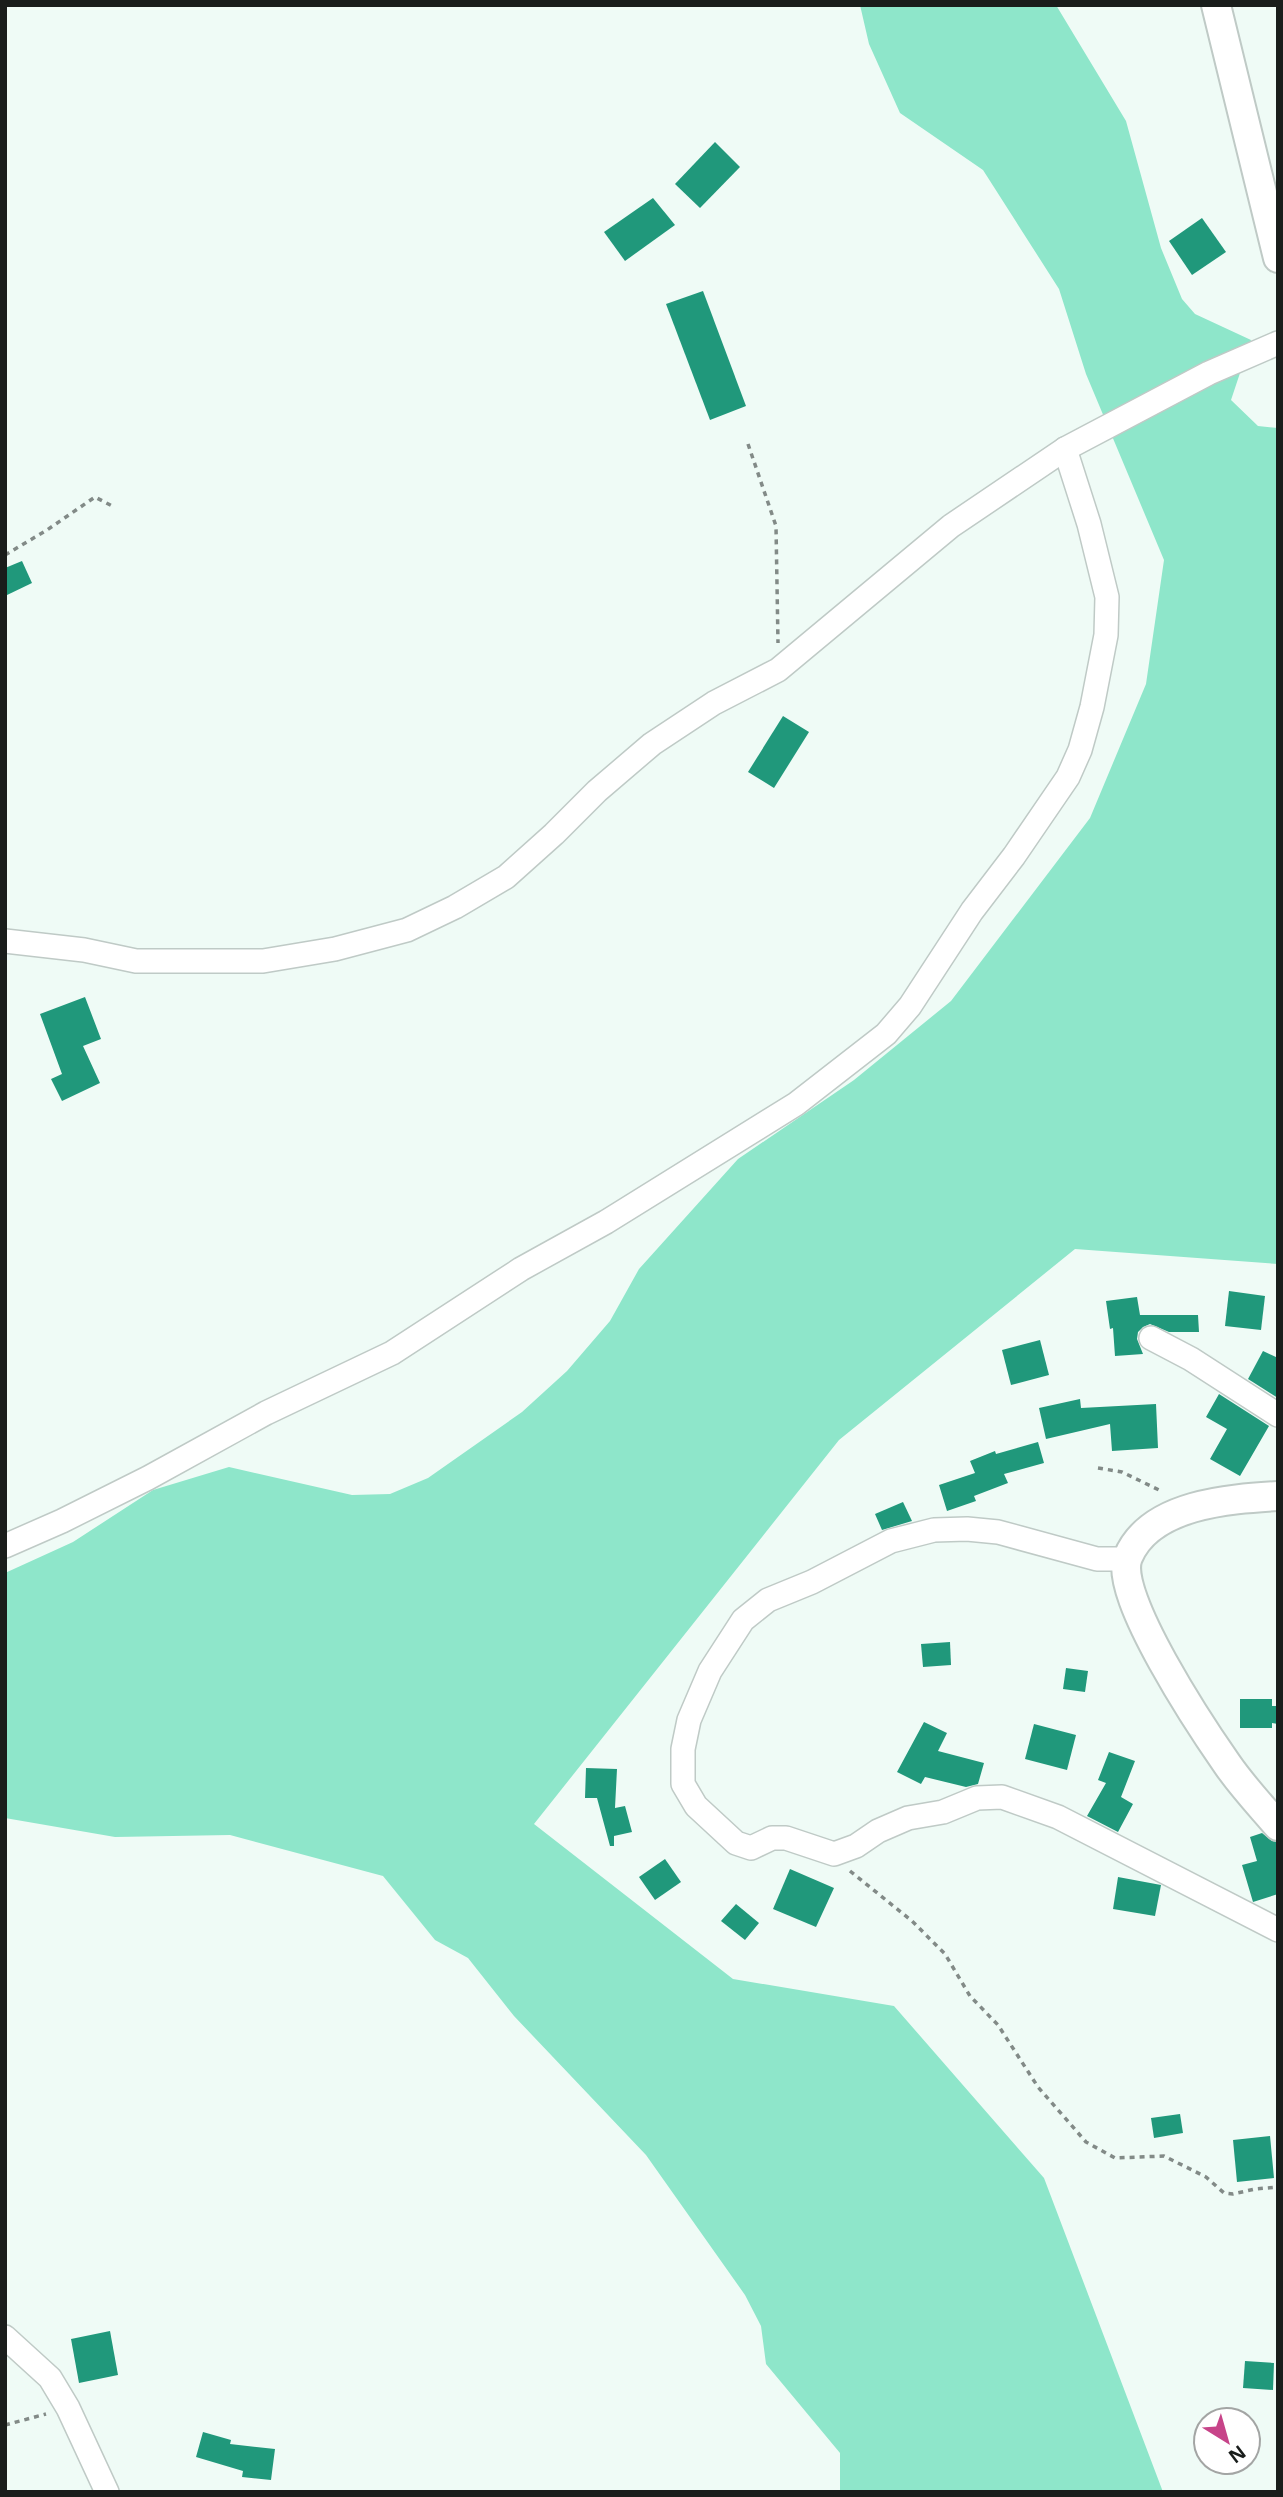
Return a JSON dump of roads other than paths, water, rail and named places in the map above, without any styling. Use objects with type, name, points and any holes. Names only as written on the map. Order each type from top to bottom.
[{"type":"street","points":[[1216,5],[1278,258]]},
{"type":"street","points":[[5,941],[84,950],[136,961],[263,961],[335,949],[407,930],[455,907],[506,877],[597,791],[652,744],[714,703],[778,670],[951,526],[1065,449],[1209,373],[1278,343]]},
{"type":"street","points":[[5,1546],[87,1508],[266,1413],[392,1353],[522,1269],[606,1222],[796,1104],[886,1034],[910,1006],[972,911],[1060,789],[1080,750],[1107,635],[1107,597],[1089,524],[1065,449]]},
{"type":"street","points":[[1151,1338],[1191,1359],[1278,1415]]},
{"type":"street","points":[[1278,1496],[1226,1499],[1179,1512],[1146,1531],[1127,1559],[1128,1589],[1171,1678],[1229,1767],[1278,1826]]},
{"type":"street","points":[[1127,1559],[1097,1559],[998,1532],[934,1530],[891,1541],[812,1582],[768,1600],[743,1620],[710,1671],[689,1720],[683,1749],[683,1784],[696,1806],[736,1843],[751,1848],[772,1838],[786,1838],[834,1854],[856,1846],[878,1831],[908,1818],[943,1812],[977,1798],[1002,1797],[1058,1817],[1278,1930]]},
{"type":"street","points":[[5,2337],[50,2378],[68,2408],[107,2492]]}]
